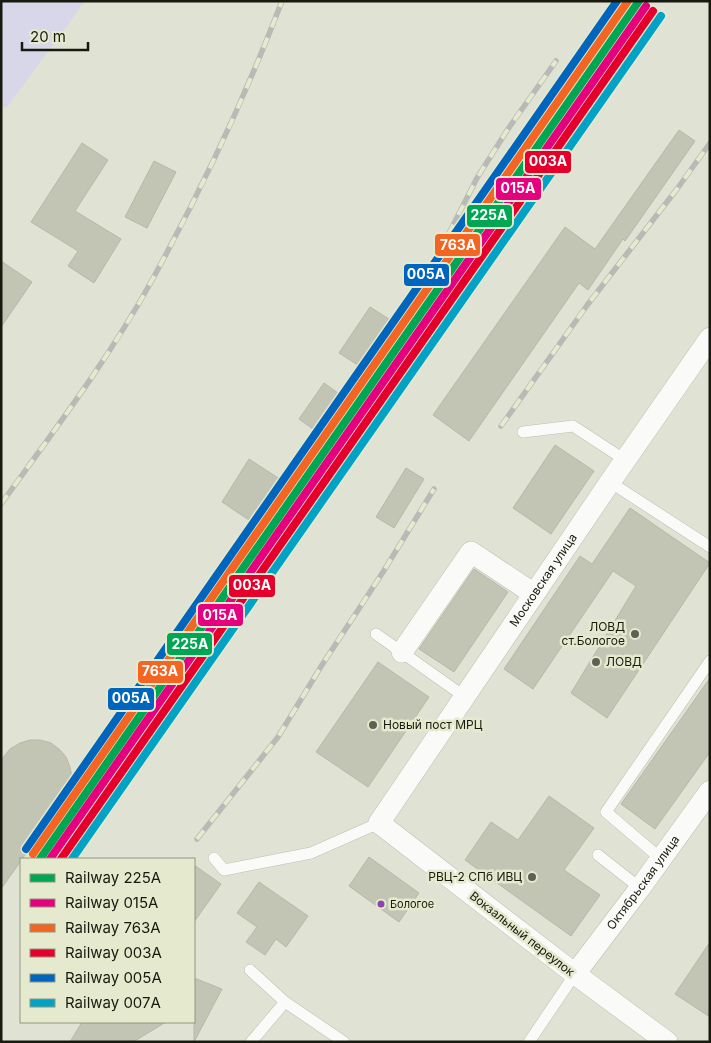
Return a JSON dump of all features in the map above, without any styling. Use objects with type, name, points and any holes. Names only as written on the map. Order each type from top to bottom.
[{"type":"street","name":"Московская улица","points":[[379,823],[710,338]]},
{"type":"street","points":[[402,652],[471,552],[534,594]]},
{"type":"street","name":"Октябрьская улица","points":[[575,974],[710,791]]},
{"type":"street","name":"Вокзальный переулок","points":[[379,823],[575,974],[667,1042]]},
{"type":"lane","points":[[524,432],[573,426],[625,460]]},
{"type":"lane","points":[[610,482],[710,547]]},
{"type":"lane","points":[[376,634],[465,697]]},
{"type":"lane","points":[[660,858],[606,812],[710,661]]},
{"type":"lane","points":[[214,858],[224,870],[311,853],[379,823]]},
{"type":"lane","points":[[598,855],[640,888]]},
{"type":"lane","points":[[250,970],[285,1002],[344,1042]]},
{"type":"lane","points":[[529,1042],[575,974]]},
{"type":"lane","points":[[251,1042],[285,1002]]},
{"type":"shaded area","points":[[1,1],[85,1],[8,106],[1,109]]},
{"type":"building","points":[[679,130],[695,141],[588,290],[579,283],[469,441],[433,415],[565,227],[595,249]]},
{"type":"building","points":[[82,143],[108,160],[75,211],[121,239],[94,283],[68,266],[78,251],[31,222]]},
{"type":"building","points":[[154,161],[176,172],[147,228],[125,217]]},
{"type":"building","points":[[1,261],[32,282],[1,327]]},
{"type":"building","points":[[370,307],[392,321],[361,367],[339,353]]},
{"type":"building","points":[[324,383],[342,396],[317,432],[299,419]]},
{"type":"building","points":[[555,445],[594,471],[551,534],[513,508]]},
{"type":"building","points":[[249,459],[286,483],[258,526],[222,502]]},
{"type":"building","points":[[406,468],[424,479],[394,528],[376,517]]},
{"type":"building","name":"ЛОВД ст.Бологое","points":[[630,508],[710,563],[607,718],[571,693],[636,586],[613,571],[533,689],[504,669],[580,556],[592,564]]},
{"type":"building","points":[[474,569],[508,592],[454,672],[419,649]]},
{"type":"building","name":"Новый пост МРЦ","points":[[378,662],[429,697],[368,787],[316,752]]},
{"type":"building","points":[[710,678],[710,752],[655,829],[621,804]]},
{"type":"building","points":[[40,740],[51,743],[66,757],[72,777],[66,797],[23,858],[20,858],[20,862],[1,889],[1,760],[10,749],[20,743]]},
{"type":"building","name":"РВЦ-2 СПб ИВЦ","points":[[549,796],[594,828],[564,870],[600,895],[571,936],[465,860],[491,822],[518,840]]},
{"type":"building","points":[[369,857],[419,893],[399,922],[349,886]]},
{"type":"building","points":[[195,866],[221,884],[195,921]]},
{"type":"building","points":[[259,882],[308,916],[286,947],[276,939],[265,955],[246,942],[257,927],[237,913]]},
{"type":"building","points":[[710,942],[710,1017],[675,994]]},
{"type":"building","points":[[195,978],[222,989],[194,1042],[195,1023]]},
{"type":"building","points":[[81,1023],[164,1023],[133,1042],[70,1042]]},
{"type":"railway","points":[[1,504],[98,368],[151,282],[221,144],[253,73],[282,1]]},
{"type":"railway","points":[[355,409],[396,338],[477,178],[508,129],[556,61]]},
{"type":"railway","points":[[501,426],[588,304],[710,143]]},
{"type":"railway","points":[[197,839],[278,737],[434,489]]},
{"type":"rail line","name":"005А","points":[[26,849],[617,1]]},
{"type":"rail line","name":"763А","points":[[33,854],[628,1]]},
{"type":"rail line","name":"225А","points":[[41,858],[639,1]]},
{"type":"rail line","name":"015А","points":[[51,858],[646,6]]},
{"type":"rail line","name":"003А","points":[[62,858],[653,11]]},
{"type":"rail line","name":"007А","points":[[73,858],[661,16]]},
{"type":"place","name":"ЛОВД ст.Бологое","points":[[635,634]]},
{"type":"place","name":"ЛОВД","points":[[596,662]]},
{"type":"place","name":"Новый пост МРЦ","points":[[373,725]]},
{"type":"place","name":"РВЦ-2 СПб ИВЦ","points":[[532,877]]},
{"type":"place","name":"Бологое","points":[[381,904]]}]
